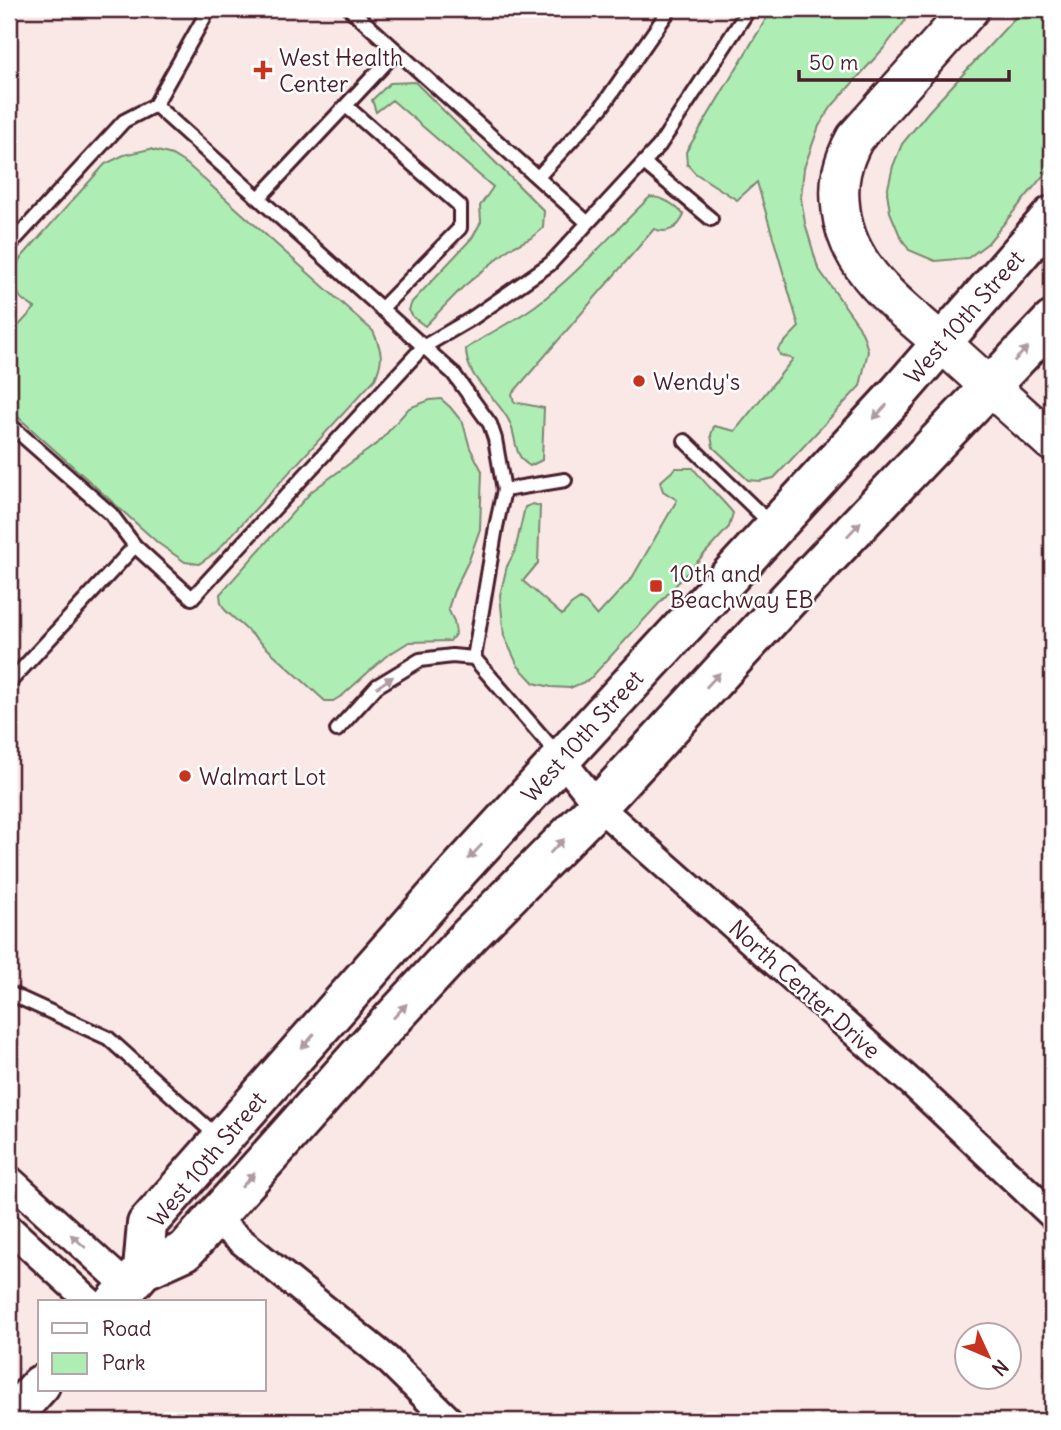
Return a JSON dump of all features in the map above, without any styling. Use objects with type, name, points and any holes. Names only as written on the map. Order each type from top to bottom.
[{"type":"main road","name":"West 10th Street","points":[[129,1287],[185,1251],[469,936],[598,806],[807,579],[967,366],[1052,216]]},
{"type":"main road","name":"West 10th Street","points":[[129,1287],[147,1224],[451,879],[774,527],[967,366],[1052,321]]},
{"type":"main road","points":[[9,1420],[38,1387]]},
{"type":"street","points":[[970,9],[855,138],[845,156],[840,184],[842,218],[849,242],[861,265],[878,286],[1052,442]]},
{"type":"street","name":"North Center Drive","points":[[561,759],[598,806],[914,1086],[1052,1215]]},
{"type":"street","points":[[9,1179],[129,1287]]},
{"type":"street","points":[[214,1219],[387,1359],[450,1421]]},
{"type":"street","points":[[9,1228],[88,1300]]},
{"type":"lane","points":[[9,246],[124,121],[155,105],[209,9]]},
{"type":"lane","points":[[350,9],[588,223]]},
{"type":"lane","points":[[538,177],[601,107],[670,9]]},
{"type":"lane","points":[[9,424],[111,514],[135,546],[192,598],[423,347],[471,319],[550,264],[659,146],[749,9]]},
{"type":"lane","points":[[259,198],[397,51]]},
{"type":"lane","points":[[155,105],[453,373],[490,424],[504,490],[474,658]]},
{"type":"lane","points":[[346,106],[460,206],[460,228],[381,309]]},
{"type":"lane","points":[[644,163],[711,219]]},
{"type":"lane","points":[[685,441],[774,527]]},
{"type":"lane","points":[[504,490],[565,480]]},
{"type":"lane","points":[[9,683],[135,546]]},
{"type":"lane","points":[[337,730],[377,686],[419,660],[452,656],[474,658],[561,759]]},
{"type":"lane","points":[[9,993],[108,1038],[220,1140]]},
{"type":"green space","points":[[772,9],[907,9],[905,21],[832,106],[819,126],[804,168],[801,198],[818,268],[859,326],[868,351],[860,386],[774,478],[760,481],[748,480],[713,447],[711,435],[714,426],[735,431],[793,359],[780,355],[778,349],[799,327],[757,182],[737,200],[695,173],[687,164],[686,152]]},
{"type":"green space","points":[[1023,9],[1052,9],[1052,165],[988,243],[968,258],[935,261],[909,250],[900,236],[890,212],[887,192],[893,166],[902,144],[929,111]]},
{"type":"green space","points":[[415,82],[544,211],[543,228],[533,237],[509,249],[463,287],[425,326],[413,317],[409,310],[412,302],[472,238],[481,222],[480,206],[493,187],[392,100],[376,112],[372,100],[390,83]]},
{"type":"green space","points":[[150,149],[172,155],[188,165],[373,331],[381,355],[375,379],[216,552],[199,564],[185,562],[158,543],[9,409],[9,336],[35,308],[18,293],[16,279],[19,260],[105,164],[124,155]]},
{"type":"green space","points":[[650,197],[660,198],[673,205],[684,215],[682,220],[668,230],[654,229],[512,394],[514,402],[544,408],[542,460],[530,466],[518,452],[505,413],[471,370],[466,349],[551,294]]},
{"type":"green space","points":[[441,399],[463,423],[470,448],[482,471],[480,529],[448,609],[456,633],[450,641],[409,642],[385,657],[343,695],[333,701],[325,701],[225,610],[220,594],[312,491],[379,442],[409,408]]},
{"type":"green space","points":[[676,468],[693,468],[733,513],[729,527],[589,680],[570,688],[534,683],[518,666],[504,636],[500,595],[507,566],[515,551],[525,507],[533,504],[540,506],[538,563],[523,581],[562,615],[580,599],[597,616],[632,578],[677,500],[663,491],[660,482]]},
{"type":"place","name":"West Health Center","points":[[263,70]]},
{"type":"place","name":"Wendy's","points":[[639,381]]},
{"type":"place","name":"10th and Beachway EB","points":[[656,586]]},
{"type":"place","name":"Walmart Lot","points":[[185,776]]}]
